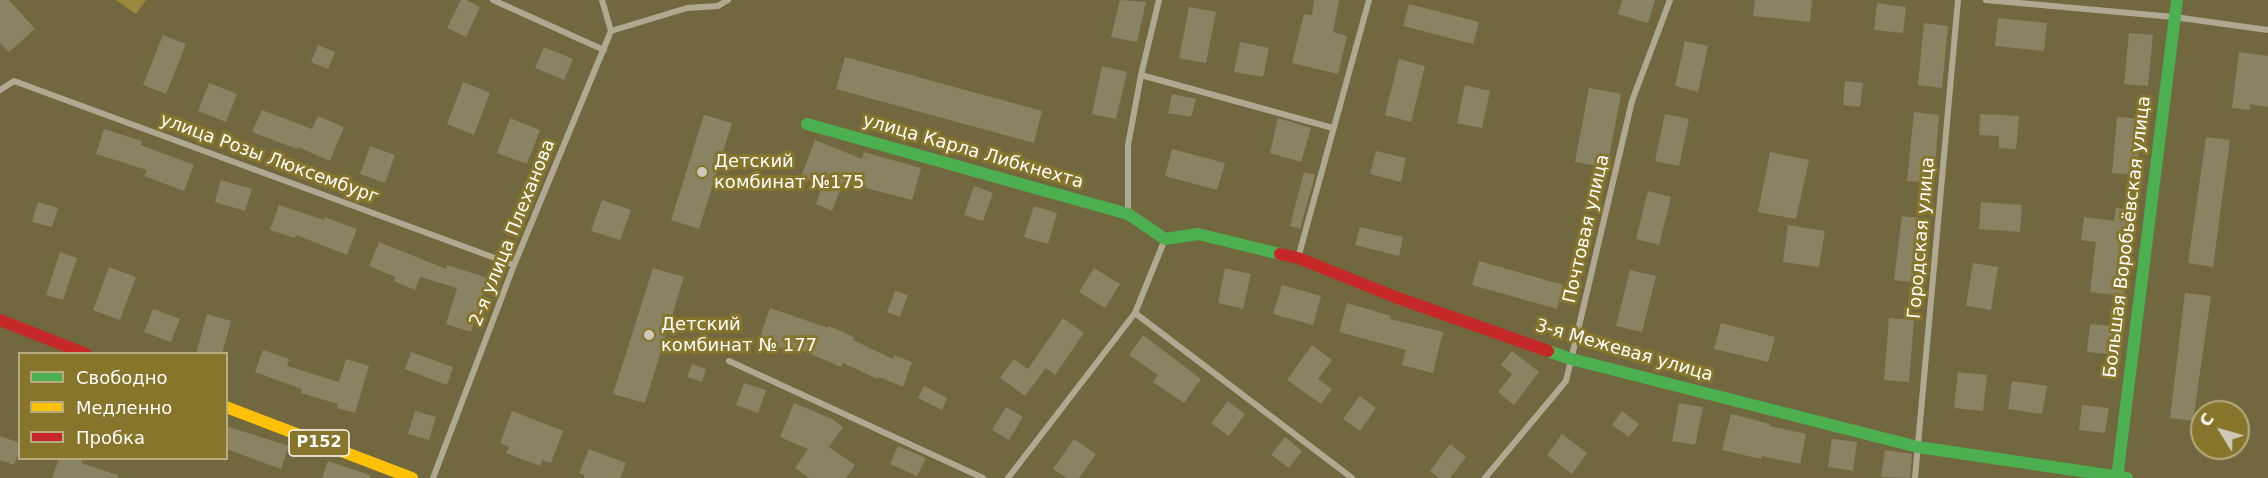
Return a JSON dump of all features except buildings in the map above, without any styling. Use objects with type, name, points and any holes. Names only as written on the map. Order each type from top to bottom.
[{"type":"street","points":[[493,0],[604,50]]},
{"type":"street","points":[[602,0],[611,31],[687,8],[718,6],[728,0]]},
{"type":"street","points":[[1008,478],[1135,313],[1165,239],[1128,214],[1128,145],[1141,75],[1159,0]]},
{"type":"street","points":[[1298,258],[1369,0]]},
{"type":"street","name":"Почтовая улица","points":[[1485,478],[1566,381],[1632,101],[1670,0]]},
{"type":"street","name":"Городская улица","points":[[1915,478],[1958,0]]},
{"type":"street","points":[[1986,0],[2174,17],[2268,30]]},
{"type":"street","name":"Большая Воробьёвская улица","points":[[2120,478],[2176,0]]},
{"type":"street","name":"2-я улица Плеханова","points":[[433,478],[514,264],[611,31]]},
{"type":"street","points":[[1141,75],[1333,128]]},
{"type":"street","name":"улица Розы Люксембург","points":[[0,90],[14,81],[514,264]]},
{"type":"street","name":"улица Карла Либкнехта","points":[[807,123],[1019,185],[1128,214]]},
{"type":"street","name":"3-я Межевая улица","points":[[1165,239],[1198,234],[1298,258],[1395,297],[1571,359],[1918,447],[2120,478]]},
{"type":"street","points":[[1135,313],[1352,478]]},
{"type":"street","points":[[0,321],[81,352]]},
{"type":"street","points":[[729,362],[983,478]]},
{"type":"street","name":"Р152","points":[[228,408],[412,478]]},
{"type":"shaded area","points":[[116,0],[146,0],[136,14]]},
{"type":"traffic: fast","points":[[2117,478],[2177,0]]},
{"type":"traffic: fast","points":[[807,124],[1128,214],[1165,239],[1198,234],[1280,254]]},
{"type":"traffic: fast","points":[[1548,351],[1571,359],[1918,447],[2127,478]]},
{"type":"traffic: slow","points":[[228,408],[412,478]]},
{"type":"traffic: jam","points":[[1280,254],[1298,258],[1395,297],[1548,351]]},
{"type":"traffic: jam","points":[[0,320],[81,352]]},
{"type":"place","name":"Детский комбинат №175","points":[[702,172]]},
{"type":"place","name":"Детский комбинат № 177","points":[[649,335]]}]
